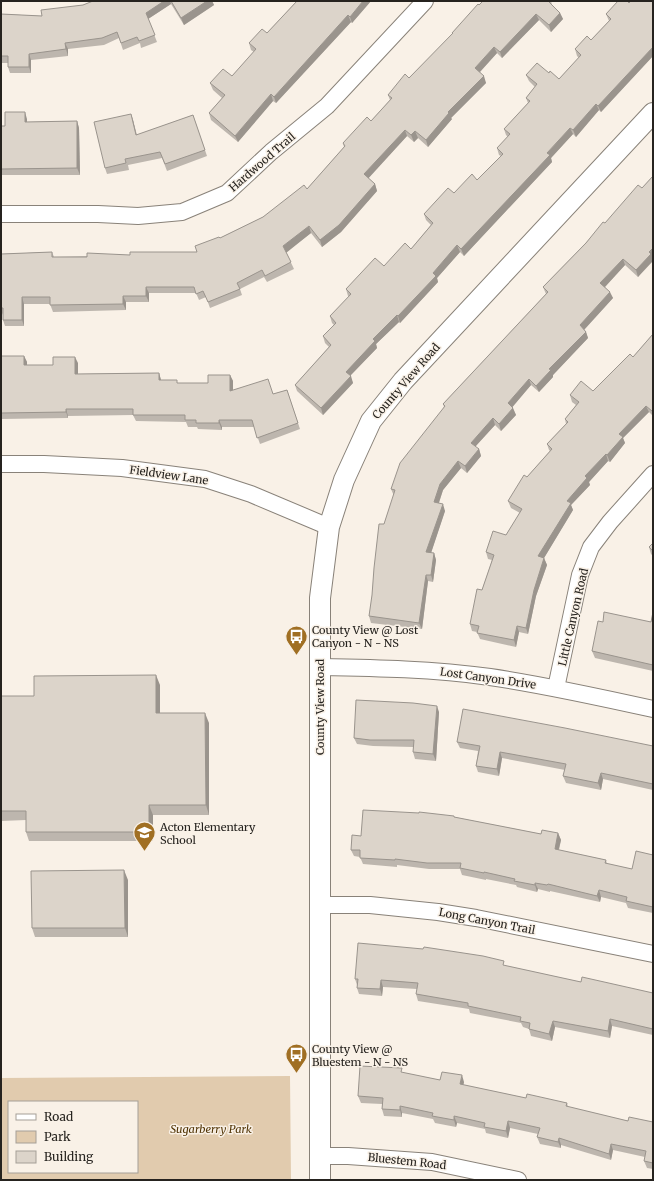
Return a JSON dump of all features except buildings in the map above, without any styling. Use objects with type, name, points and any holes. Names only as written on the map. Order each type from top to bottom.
[{"type":"street","name":"Hardwood Trail","points":[[1,214],[98,214],[138,216],[182,212],[227,193],[271,152],[327,106],[425,1]]},
{"type":"street","name":"County View Road","points":[[320,1180],[320,598],[329,527],[344,480],[376,415],[403,381],[653,113]]},
{"type":"street","name":"Fieldview Lane","points":[[1,464],[44,464],[122,468],[205,479],[251,494],[329,527]]},
{"type":"street","name":"Little Canyon Road","points":[[556,688],[580,575],[591,547],[610,522],[653,474]]},
{"type":"street","name":"Lost Canyon Drive","points":[[320,667],[437,671],[489,677],[556,688],[653,709]]},
{"type":"street","name":"Long Canyon Trail","points":[[320,904],[370,905],[438,912],[476,918],[653,954]]},
{"type":"street","name":"Bluestem Road","points":[[319,1156],[348,1156],[432,1162],[518,1180]]},
{"type":"green space","name":"Sugarberry Park","points":[[290,1076],[291,1180],[1,1180],[1,1078]]},
{"type":"place","name":"County View @ Lost Canyon - N - NS","points":[[296,656]]},
{"type":"place","name":"Acton Elementary School","points":[[145,852]]},
{"type":"place","name":"County View @ Bluestem - N - NS","points":[[297,1074]]}]
